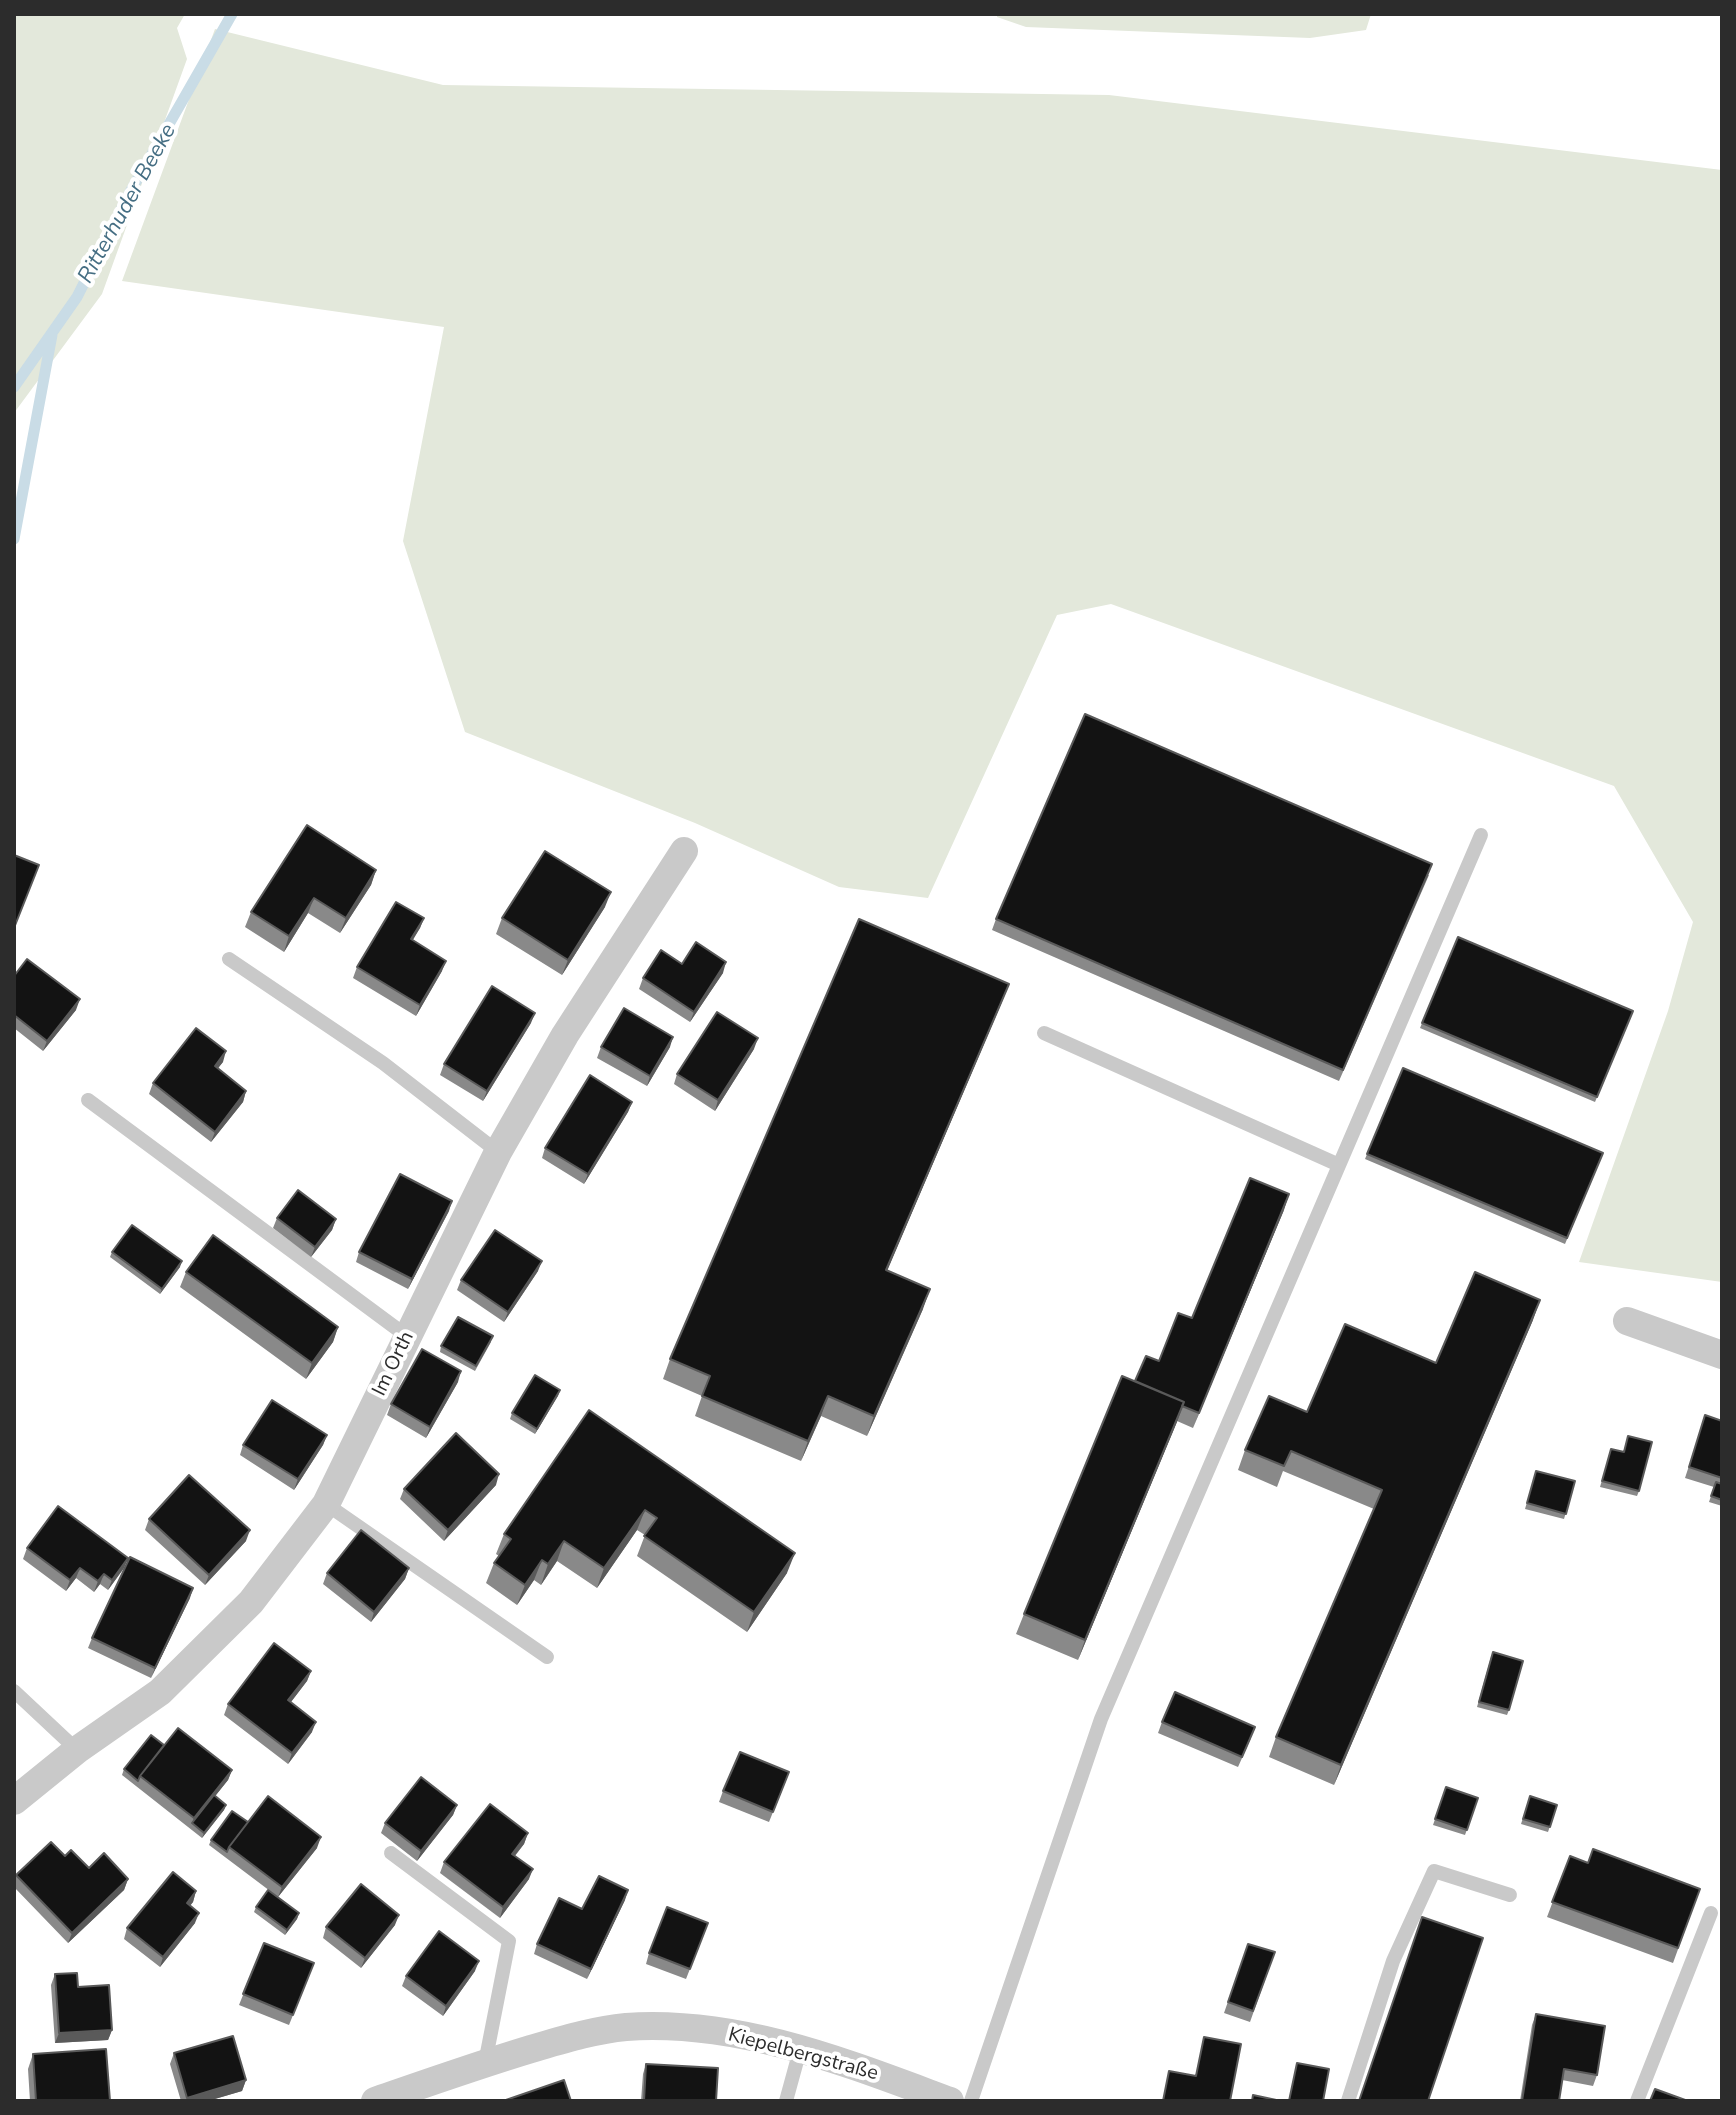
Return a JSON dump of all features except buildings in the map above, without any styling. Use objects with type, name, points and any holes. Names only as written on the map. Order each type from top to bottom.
[{"type":"street","name":"Im Orth","points":[[14,1801],[77,1750],[160,1692],[251,1602],[326,1504],[498,1152],[565,1035],[684,851]]},
{"type":"street","points":[[1627,1321],[1722,1355]]},
{"type":"street","name":"Kiepelbergstraße","points":[[375,2101],[568,2038],[624,2027],[680,2027],[740,2034],[841,2061],[950,2101]]},
{"type":"lane","points":[[971,2101],[1101,1719],[1481,835]]},
{"type":"lane","points":[[229,959],[383,1063],[498,1152]]},
{"type":"lane","points":[[1044,1033],[1339,1165]]},
{"type":"lane","points":[[88,1100],[408,1337]]},
{"type":"lane","points":[[326,1504],[547,1657]]},
{"type":"lane","points":[[14,1691],[77,1750]]},
{"type":"lane","points":[[391,1853],[509,1941],[485,2063]]},
{"type":"lane","points":[[1348,2101],[1393,1961],[1434,1871],[1510,1895]]},
{"type":"lane","points":[[1637,2101],[1711,1913]]},
{"type":"lane","points":[[786,2101],[800,2050]]},
{"type":"shaded area","points":[[14,14],[185,14],[177,28],[187,59],[102,294],[14,413]]},
{"type":"shaded area","points":[[997,14],[1371,14],[1366,30],[1310,38],[1026,27],[997,17]]},
{"type":"shaded area","points":[[215,29],[443,85],[1109,95],[1722,170],[1722,1282],[1579,1262],[1668,1011],[1693,922],[1614,786],[1111,604],[1057,615],[928,898],[839,887],[695,823],[465,732],[403,541],[444,327],[122,281]]},
{"type":"waterway","name":"Ritterhuder Beeke","points":[[14,387],[77,297],[129,194],[232,14]]},
{"type":"waterway","points":[[14,539],[52,335]]}]
